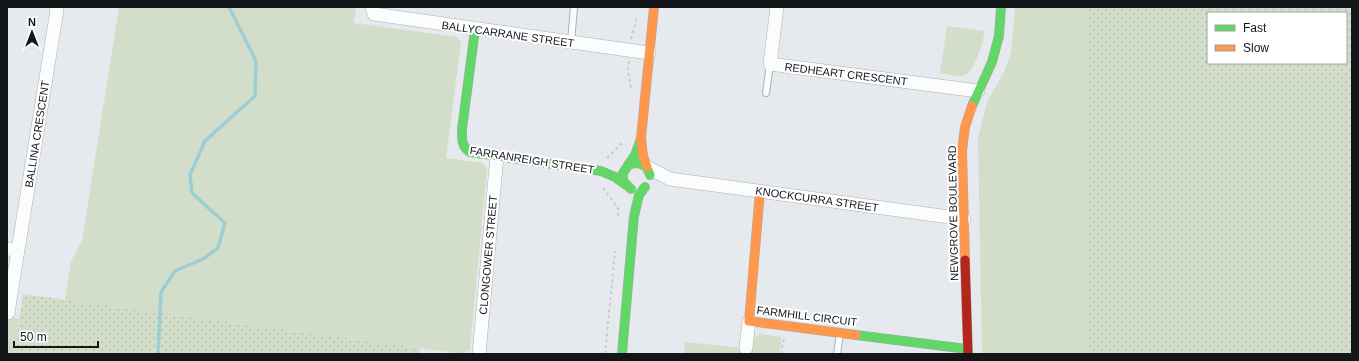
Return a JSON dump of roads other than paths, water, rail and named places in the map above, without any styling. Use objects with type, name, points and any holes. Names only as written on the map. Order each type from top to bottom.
[{"type":"street","name":"BALLINA CRESCENT","points":[[8,313],[12,250],[56,7]]},
{"type":"street","name":"BALLYCARRANE STREET","points":[[372,7],[374,14],[475,30],[649,53]]},
{"type":"street","points":[[622,354],[634,216],[639,195],[651,177],[643,156],[641,138],[654,7]]},
{"type":"street","name":"REDHEART CRESCENT","points":[[777,7],[770,64],[978,91]]},
{"type":"street","name":"NEWGROVE BOULEVARD","points":[[968,351],[963,143],[965,128],[978,91],[992,62],[999,36],[1001,7]]},
{"type":"street","name":"FARRANREIGH STREET","points":[[475,30],[462,144],[464,149],[470,152],[601,171],[615,177],[626,186]]},
{"type":"street","points":[[634,216],[630,194],[626,186],[623,173],[635,155],[641,138]]},
{"type":"street","name":"CLONGOWER STREET","points":[[479,354],[497,156]]},
{"type":"street","points":[[628,165],[640,163],[647,167]]},
{"type":"street","name":"FARRANREIGH STREET","points":[[601,171],[628,165]]},
{"type":"street","name":"KNOCKCURRA STREET","points":[[647,167],[670,179],[964,219]]},
{"type":"street","name":"KNOCKCURRA STREET","points":[[645,187],[670,179]]},
{"type":"street","points":[[626,186],[638,190],[645,187]]},
{"type":"street","name":"FARMHILL CIRCUIT","points":[[760,191],[749,321],[968,351]]},
{"type":"street","points":[[746,348],[749,321]]},
{"type":"lane","points":[[571,42],[574,7]]},
{"type":"lane","points":[[766,93],[770,64]]},
{"type":"lane","points":[[837,354],[840,333]]},
{"type":"waterway","points":[[158,354],[161,292],[175,271],[203,259],[218,248],[225,223],[192,193],[190,175],[205,141],[255,96],[256,61],[229,7]]}]
